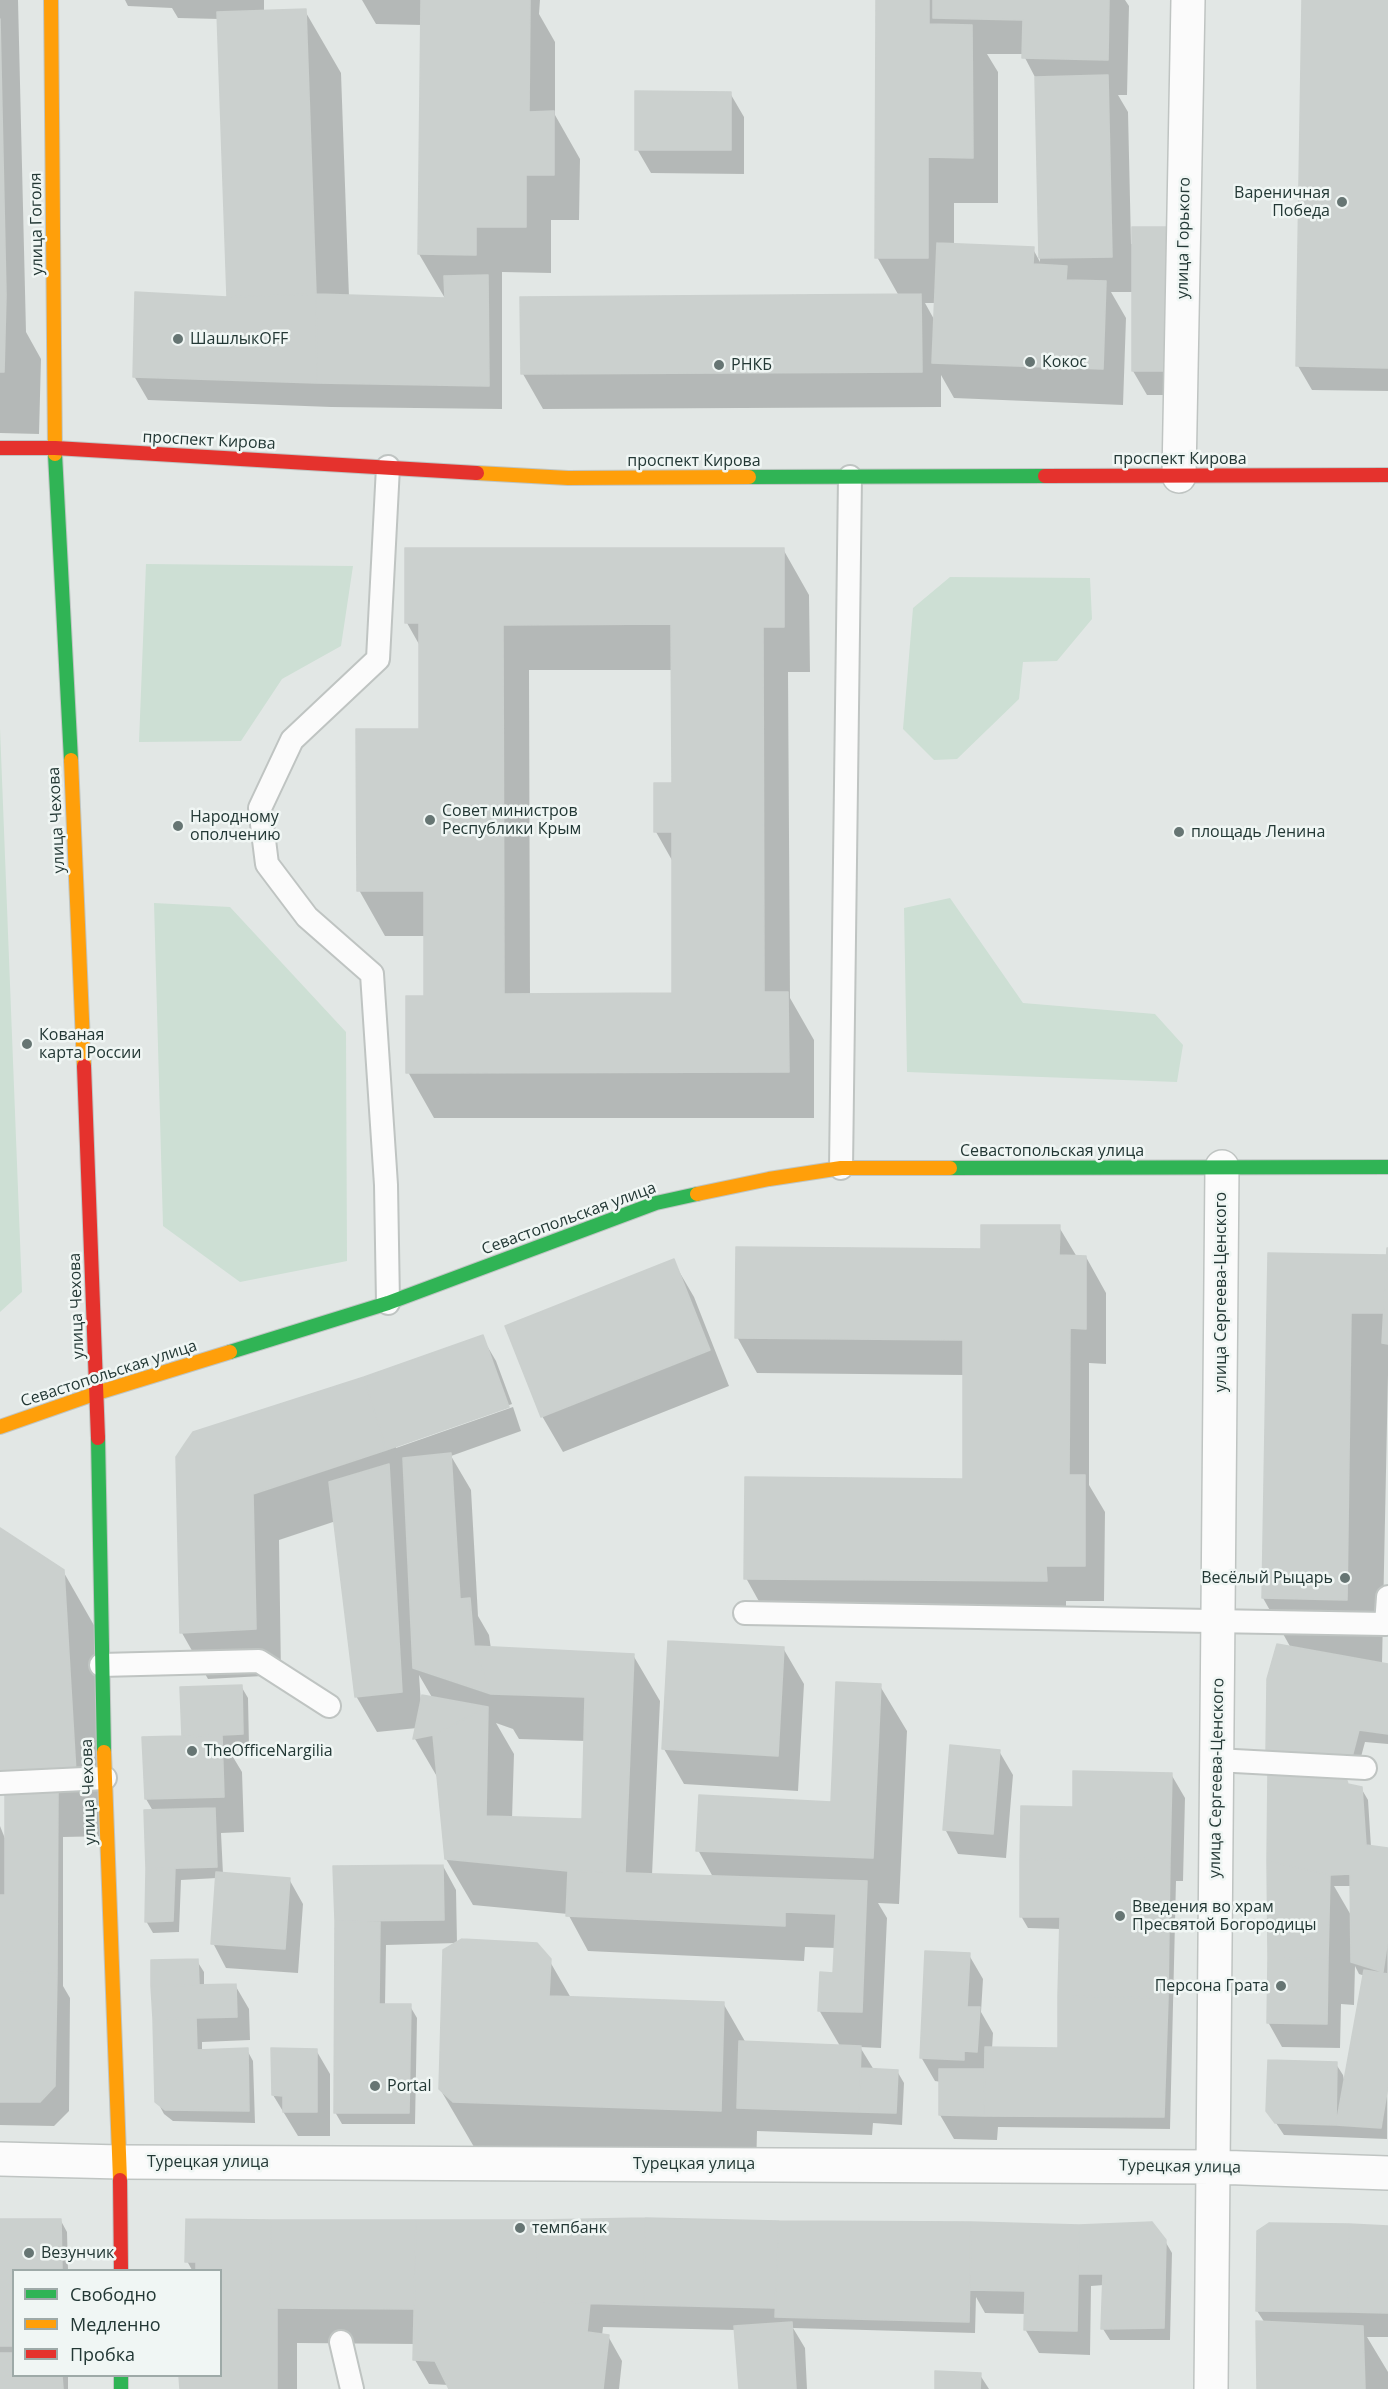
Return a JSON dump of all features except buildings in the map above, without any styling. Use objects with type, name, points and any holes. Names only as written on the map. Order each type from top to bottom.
[{"type":"main road","name":"улица Гоголя","points":[[51,0],[55,448]]},
{"type":"main road","name":"проспект Кирова","points":[[0,448],[55,448],[568,478],[1388,475]]},
{"type":"main road","name":"улица Чехова","points":[[55,448],[74,822],[97,1393],[101,1665],[120,2162],[121,2269]]},
{"type":"main road","name":"Севастопольская улица","points":[[0,1427],[97,1393],[388,1303],[656,1203],[769,1179],[840,1168],[1388,1167]]},
{"type":"street","name":"улица Горького","points":[[1179,476],[1188,0]]},
{"type":"street","name":"улица Сергеева-Ценского","points":[[1211,2389],[1222,1167]]},
{"type":"street","name":"Турецкая улица","points":[[0,2159],[120,2162],[1214,2167],[1388,2173]]},
{"type":"lane","points":[[388,467],[378,659],[292,740],[260,808],[267,864],[307,917],[372,974],[386,1185],[388,1303]]},
{"type":"lane","points":[[840,1168],[850,477]]},
{"type":"lane","points":[[745,1613],[1387,1625],[1388,1597]]},
{"type":"lane","points":[[101,1665],[259,1660],[329,1706]]},
{"type":"lane","points":[[1216,1760],[1365,1768]]},
{"type":"lane","points":[[0,1783],[105,1778]]},
{"type":"lane","points":[[341,2342],[352,2389]]},
{"type":"green space","points":[[146,564],[353,566],[341,646],[282,679],[241,741],[139,742]]},
{"type":"green space","points":[[950,577],[1090,578],[1092,619],[1057,661],[1023,662],[1019,699],[957,759],[934,760],[903,729],[913,608]]},
{"type":"green space","points":[[0,728],[22,1292],[0,1312]]},
{"type":"green space","points":[[950,898],[1023,1003],[1155,1014],[1183,1045],[1177,1082],[907,1072],[904,908]]},
{"type":"green space","points":[[154,903],[230,907],[346,1032],[347,1261],[240,1282],[163,1226]]},
{"type":"traffic: fast","points":[[55,454],[71,760]]},
{"type":"traffic: fast","points":[[749,477],[1045,476]]},
{"type":"traffic: fast","points":[[950,1168],[1388,1167]]},
{"type":"traffic: fast","points":[[230,1352],[388,1303],[656,1203],[697,1194]]},
{"type":"traffic: fast","points":[[98,1438],[104,1752]]},
{"type":"traffic: fast","points":[[121,2377],[121,2389]]},
{"type":"traffic: slow","points":[[51,0],[55,454]]},
{"type":"traffic: slow","points":[[477,473],[568,478],[749,477]]},
{"type":"traffic: slow","points":[[71,760],[84,1066]]},
{"type":"traffic: slow","points":[[697,1194],[769,1179],[841,1168],[950,1168]]},
{"type":"traffic: slow","points":[[0,1427],[97,1393],[230,1352]]},
{"type":"traffic: slow","points":[[104,1752],[120,2180]]},
{"type":"traffic: jam","points":[[0,448],[55,448],[477,473]]},
{"type":"traffic: jam","points":[[1045,476],[1388,475]]},
{"type":"traffic: jam","points":[[84,1066],[98,1438]]},
{"type":"traffic: jam","points":[[120,2180],[121,2269]]},
{"type":"place","name":"Вареничная Победа","points":[[1342,202]]},
{"type":"place","name":"ШашлыкOFF","points":[[178,339]]},
{"type":"place","name":"Кокос","points":[[1030,362]]},
{"type":"place","name":"РНКБ","points":[[719,365]]},
{"type":"place","name":"Совет министров Республики Крым","points":[[430,820]]},
{"type":"place","name":"Народному ополчению","points":[[178,826]]},
{"type":"place","name":"площадь Ленина","points":[[1179,832]]},
{"type":"place","name":"Кованая карта России","points":[[27,1044]]},
{"type":"place","name":"Весёлый Рыцарь","points":[[1345,1578]]},
{"type":"place","name":"TheOfficeNargilia","points":[[192,1751]]},
{"type":"place","name":"Введения во храм Пресвятой Богородицы","points":[[1120,1916]]},
{"type":"place","name":"Персона Грата","points":[[1281,1986]]},
{"type":"place","name":"Portal","points":[[375,2086]]},
{"type":"place","name":"темпбанк","points":[[520,2228]]},
{"type":"place","name":"Везунчик","points":[[29,2253]]}]
